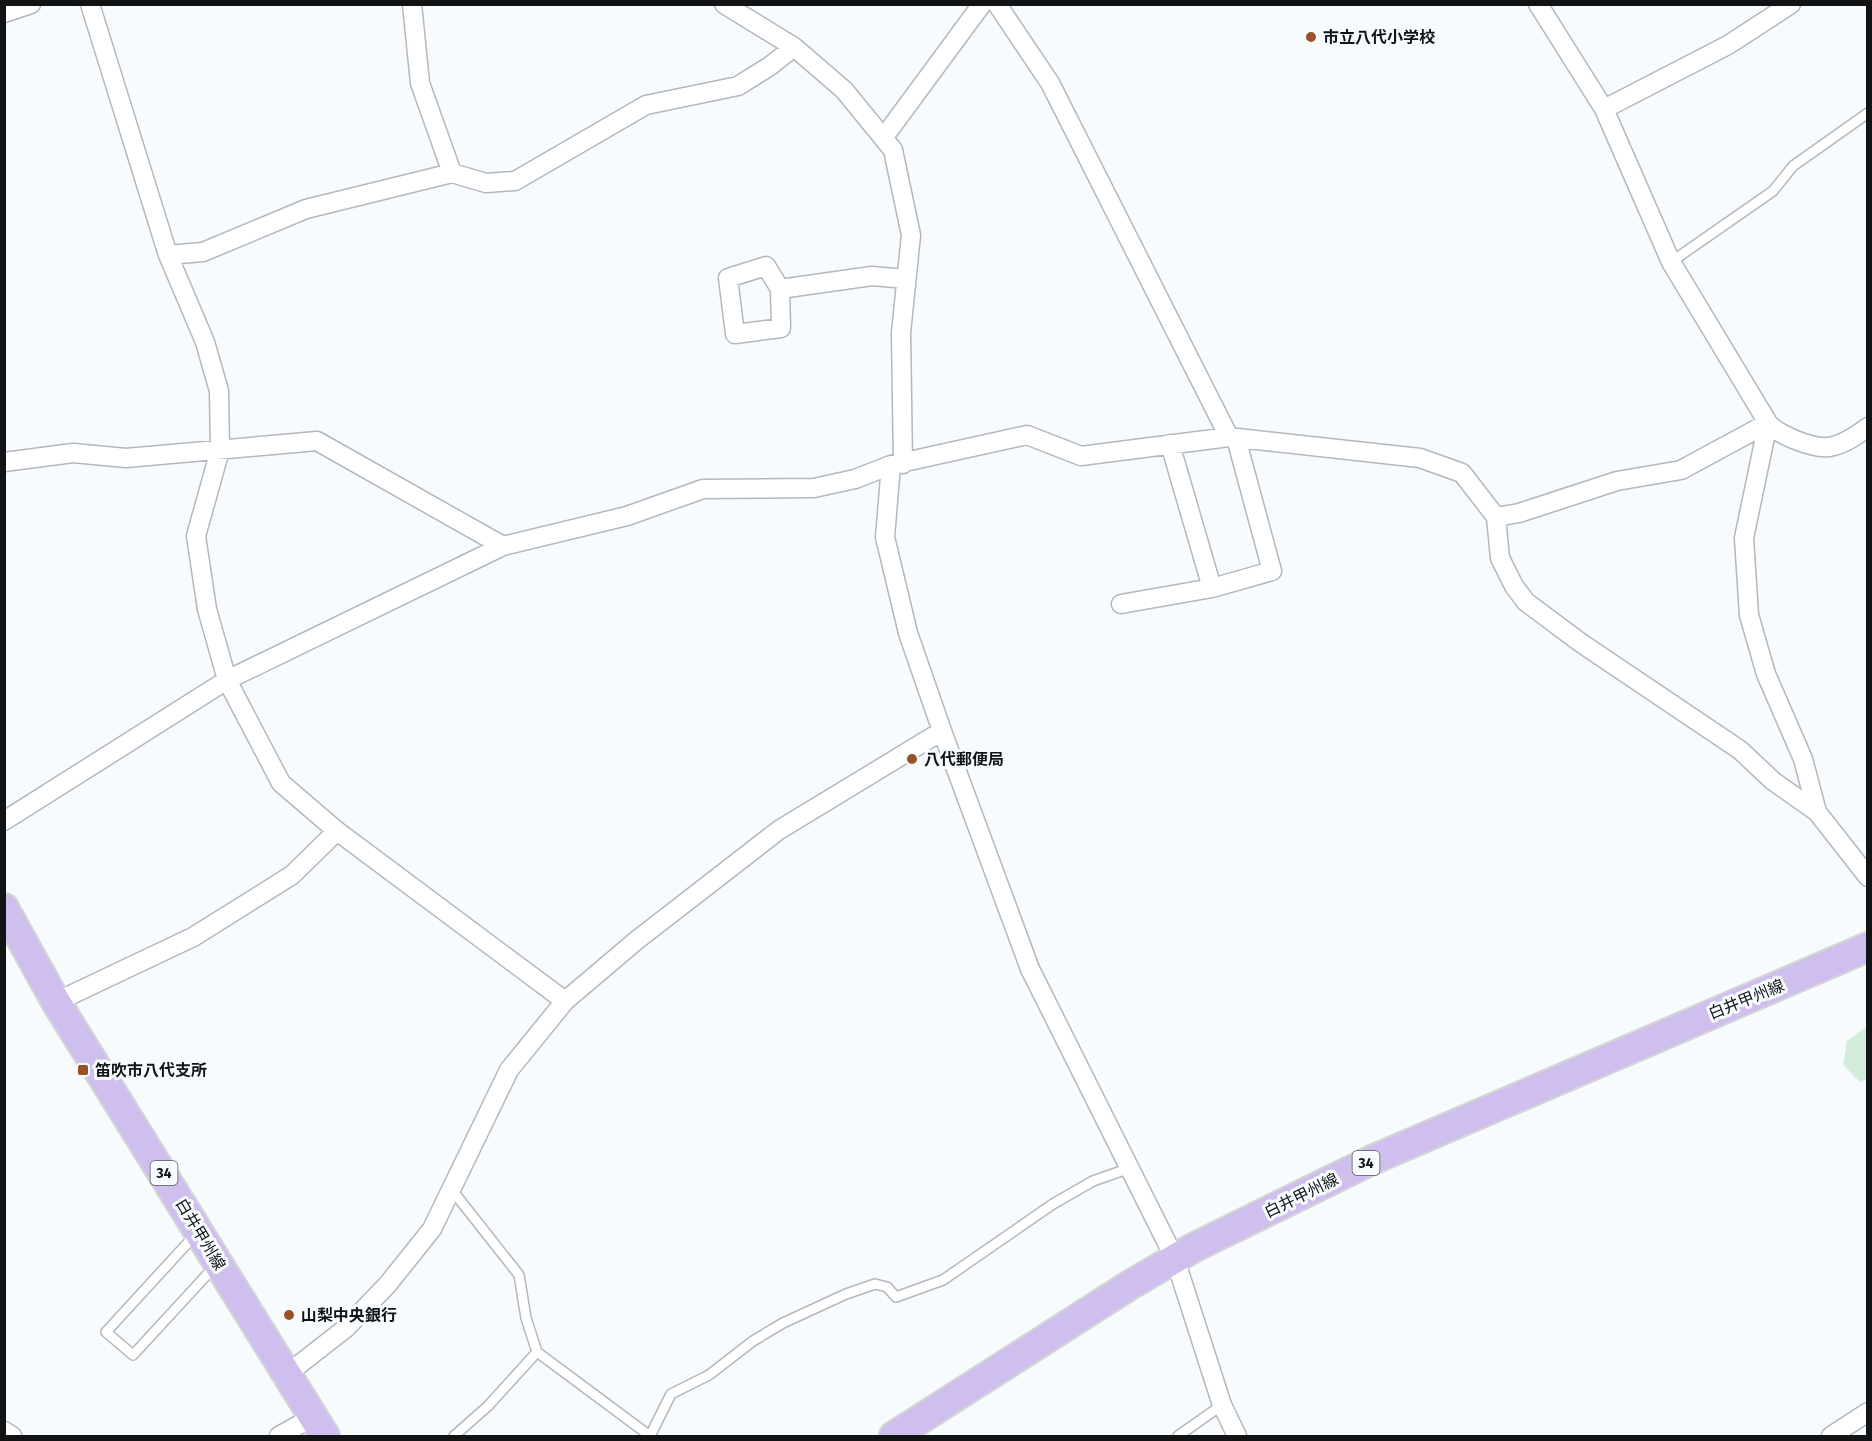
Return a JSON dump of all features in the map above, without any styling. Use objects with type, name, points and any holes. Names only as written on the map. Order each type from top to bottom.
[{"type":"main road","name":"白井甲州線","points":[[7,921],[319,1427]]},
{"type":"main road","name":"白井甲州線","points":[[894,1437],[1130,1285],[1176,1259],[1372,1160],[1868,946]]},
{"type":"street","points":[[4,13],[32,4]]},
{"type":"street","points":[[90,4],[168,255],[205,342],[219,391],[220,450],[196,537],[207,609],[227,680],[281,783],[337,831],[565,1000]]},
{"type":"street","points":[[412,4],[420,83],[452,173]]},
{"type":"street","points":[[724,4],[794,47],[844,90],[893,150],[911,235],[901,333],[897,465],[885,537],[908,633],[1030,969],[1176,1259],[1222,1405],[1237,1437]]},
{"type":"street","points":[[884,137],[982,4]]},
{"type":"street","points":[[998,4],[1050,83],[1232,438],[1272,571],[1212,588],[1121,604]]},
{"type":"street","points":[[1539,4],[1540,11],[1604,109],[1671,262],[1768,423],[1776,433],[1828,447],[1853,438],[1868,428]]},
{"type":"street","points":[[1604,109],[1728,45],[1791,4]]},
{"type":"street","points":[[168,255],[203,252],[306,209],[452,173],[486,183],[515,182],[646,105],[738,86],[771,66],[794,47]]},
{"type":"street","points":[[780,290],[872,276],[906,279]]},
{"type":"street","points":[[1496,517],[1519,513],[1617,481],[1680,470],[1768,423]]},
{"type":"street","points":[[1768,423],[1744,538],[1749,615],[1766,674],[1803,759],[1817,812]]},
{"type":"street","points":[[4,821],[227,680],[503,546],[627,516],[704,489],[814,488],[855,479],[897,465],[1028,435],[1081,456],[1232,438],[1420,458],[1462,473],[1496,517],[1500,558],[1514,586],[1526,602],[1581,643],[1740,750],[1773,781],[1817,812],[1868,877]]},
{"type":"street","points":[[4,462],[73,453],[126,458],[317,441],[503,546]]},
{"type":"street","points":[[1170,444],[1212,588]]},
{"type":"street","points":[[287,1374],[346,1328],[388,1284],[432,1229],[509,1070],[565,1000],[637,940],[778,830],[942,731]]},
{"type":"street","points":[[56,1002],[193,937],[292,875],[337,831]]},
{"type":"street","points":[[1831,1437],[1868,1412]]},
{"type":"street","points":[[279,1437],[319,1427]]},
{"type":"street","points":[[4,1431],[12,1437]]},
{"type":"lane","points":[[1671,262],[1773,191],[1793,166],[1868,113]]},
{"type":"lane","points":[[452,1190],[519,1275],[526,1318],[537,1352],[650,1436],[671,1394],[710,1374],[753,1341],[783,1323],[846,1293],[875,1284],[887,1287],[896,1297],[944,1280],[1053,1204],[1093,1181],[1130,1168]]},
{"type":"lane","points":[[199,1230],[106,1332],[133,1355],[218,1262]]},
{"type":"lane","points":[[454,1437],[488,1406],[537,1352]]},
{"type":"lane","points":[[1178,1437],[1222,1405]]},
{"type":"green space","points":[[1867,1026],[1867,1079],[1860,1082],[1843,1065],[1847,1041]]},
{"type":"place","name":"市立八代小学校","points":[[1311,37]]},
{"type":"place","name":"八代郵便局","points":[[912,759]]},
{"type":"place","name":"笛吹市八代支所","points":[[83,1070]]},
{"type":"place","name":"山梨中央銀行","points":[[289,1315]]}]
